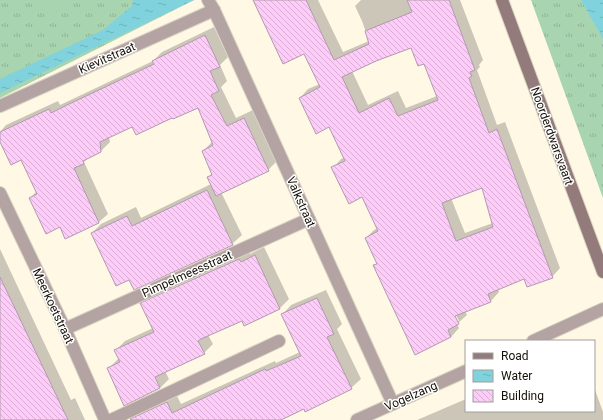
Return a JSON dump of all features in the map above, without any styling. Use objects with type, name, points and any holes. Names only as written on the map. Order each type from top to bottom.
[{"type":"main road","name":"Noorderdwarsvaart","points":[[502,0],[603,272]]},
{"type":"street","name":"Kievitstraat","points":[[0,106],[211,5]]},
{"type":"street","name":"Valkstraat","points":[[211,5],[394,404]]},
{"type":"street","name":"Meerkoetstraat","points":[[0,193],[65,329],[105,420]]},
{"type":"street","name":"Pimpelmeesstraat","points":[[65,329],[309,219]]},
{"type":"street","points":[[535,340],[603,309]]},
{"type":"street","points":[[111,420],[280,341]]},
{"type":"street","name":"Vogelzang","points":[[357,420],[465,372]]},
{"type":"green space","points":[[0,0],[194,0],[0,98]]},
{"type":"green space","points":[[43,0],[79,0],[50,14]]},
{"type":"green space","points":[[531,0],[603,0],[603,198]]},
{"type":"water","points":[[133,0],[194,0],[0,93],[0,79],[103,30],[132,6]]},
{"type":"water","points":[[581,0],[603,0],[603,39]]},
{"type":"building","points":[[253,0],[306,0],[334,60],[369,44],[365,31],[412,12],[407,0],[449,0],[475,70],[470,72],[472,76],[469,78],[489,133],[497,129],[553,278],[527,287],[524,279],[488,294],[491,302],[455,316],[459,324],[448,330],[451,337],[415,355],[373,265],[377,264],[365,238],[378,231],[362,197],[349,204],[331,167],[345,161],[329,127],[316,134],[299,98],[320,87],[304,54],[283,64]],"holes":[[[411,48],[418,66],[424,64],[438,100],[398,116],[389,98],[359,113],[342,77],[376,61]],[[482,188],[493,227],[456,241],[442,203]]]},
{"type":"building","points":[[205,35],[220,67],[210,71],[219,91],[211,95],[227,126],[244,118],[269,171],[216,196],[207,177],[212,175],[202,151],[213,145],[198,108],[173,119],[172,118],[136,135],[132,127],[100,142],[101,152],[83,161],[84,164],[74,168],[99,223],[65,239],[60,227],[46,234],[29,198],[37,194],[21,160],[11,165],[0,142],[0,132],[49,109],[51,113],[154,64],[152,61]]},
{"type":"building","points":[[207,190],[233,245],[134,290],[129,280],[116,286],[91,233],[127,216],[132,226]]},
{"type":"building","points":[[255,255],[280,309],[244,326],[242,321],[201,339],[198,341],[205,354],[155,377],[160,388],[124,406],[107,368],[120,362],[114,350],[154,332],[140,303],[239,259],[241,262]]},
{"type":"building","points":[[0,277],[21,321],[68,420],[0,420]]},
{"type":"building","points":[[317,298],[334,334],[327,337],[352,389],[305,412],[304,409],[281,420],[130,419],[167,402],[172,413],[265,369],[266,371],[301,356],[281,314]]}]
